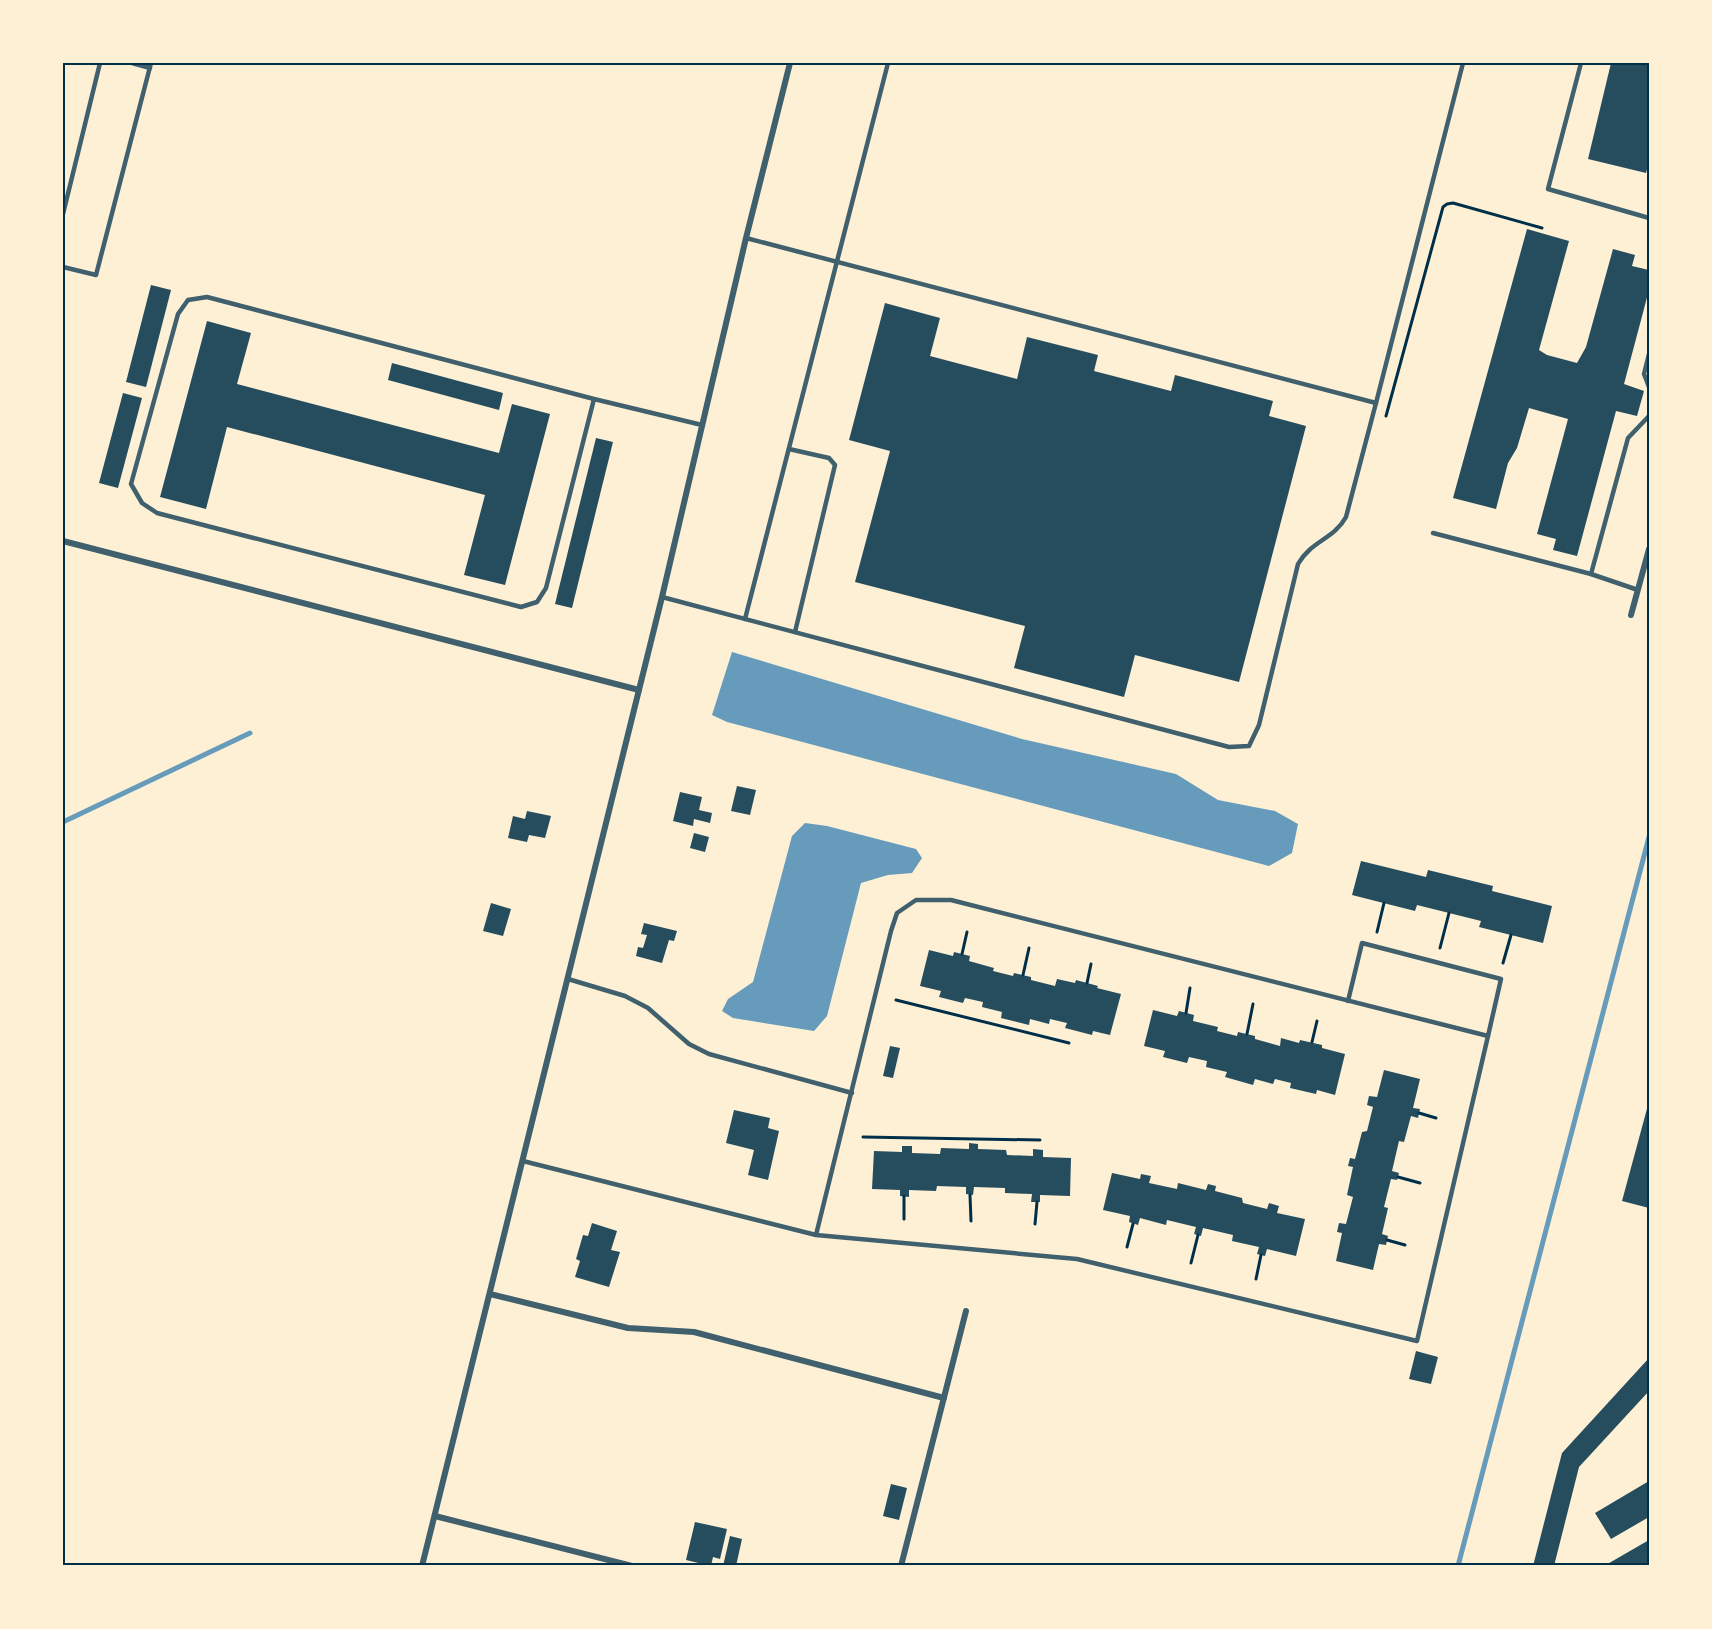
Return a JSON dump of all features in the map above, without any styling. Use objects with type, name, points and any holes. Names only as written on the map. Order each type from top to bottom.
[{"type":"street","points":[[422,1566],[663,597],[746,238],[790,63]]},
{"type":"street","points":[[63,541],[639,690]]},
{"type":"street","points":[[1632,615],[1649,549]]},
{"type":"street","points":[[490,1294],[628,1328],[694,1332],[944,1398]]},
{"type":"street","points":[[901,1566],[966,1311]]},
{"type":"street","points":[[435,1516],[632,1566]]},
{"type":"lane","points":[[63,214],[100,63]]},
{"type":"lane","points":[[63,267],[96,275],[151,65],[132,63]]},
{"type":"lane","points":[[745,619],[888,63]]},
{"type":"lane","points":[[663,597],[1229,747],[1249,746],[1259,725],[1298,564],[1304,554],[1317,542],[1333,534],[1346,517],[1463,63]]},
{"type":"lane","points":[[1581,63],[1548,189],[1649,218]]},
{"type":"lane","points":[[746,238],[1376,403]]},
{"type":"lane","points":[[594,399],[546,588],[537,602],[521,607],[157,513],[142,503],[131,484],[178,314],[188,300],[207,297],[702,426]]},
{"type":"lane","points":[[1649,354],[1644,374],[1649,387]]},
{"type":"lane","points":[[1591,574],[1628,438],[1649,416]]},
{"type":"lane","points":[[789,448],[829,458],[835,465],[795,632]]},
{"type":"lane","points":[[1433,533],[1591,574],[1638,590]]},
{"type":"lane","points":[[816,1235],[897,913],[916,900],[951,900],[1488,1036]]},
{"type":"lane","points":[[523,1161],[816,1235],[1077,1259],[1417,1341],[1502,979],[1362,943],[1348,1001]]},
{"type":"lane","points":[[568,979],[625,996],[648,1008],[689,1044],[709,1054],[852,1093]]},
{"type":"path","points":[[1386,416],[1443,207],[1453,204],[1542,228]]},
{"type":"path","points":[[1377,932],[1384,903]]},
{"type":"path","points":[[1440,948],[1449,913]]},
{"type":"path","points":[[962,954],[967,932]]},
{"type":"path","points":[[1503,963],[1511,935]]},
{"type":"path","points":[[1023,975],[1029,948]]},
{"type":"path","points":[[1087,983],[1091,964]]},
{"type":"path","points":[[1186,1013],[1190,988]]},
{"type":"path","points":[[896,1000],[1069,1043]]},
{"type":"path","points":[[1247,1034],[1253,1005]]},
{"type":"path","points":[[1311,1042],[1317,1021]]},
{"type":"path","points":[[1419,1113],[1436,1118]]},
{"type":"path","points":[[863,1137],[1040,1140]]},
{"type":"path","points":[[1398,1177],[1420,1183]]},
{"type":"path","points":[[970,1195],[971,1221]]},
{"type":"path","points":[[904,1196],[904,1219]]},
{"type":"path","points":[[1035,1224],[1037,1202]]},
{"type":"path","points":[[1127,1247],[1133,1224]]},
{"type":"path","points":[[1191,1263],[1198,1235]]},
{"type":"path","points":[[1387,1240],[1405,1245]]},
{"type":"path","points":[[1256,1279],[1261,1255]]},
{"type":"water","points":[[732,652],[1022,739],[1176,774],[1218,800],[1275,811],[1298,824],[1292,853],[1269,866],[727,722],[712,715]]},
{"type":"water","points":[[805,823],[827,826],[916,849],[922,858],[912,873],[888,875],[861,883],[827,1016],[814,1031],[733,1018],[722,1011],[728,999],[753,982],[792,836]]},
{"type":"building","points":[[1611,63],[1649,63],[1649,162],[1646,173],[1588,159]]},
{"type":"building","points":[[1527,229],[1569,241],[1539,350],[1547,355],[1577,363],[1586,347],[1613,249],[1635,255],[1632,266],[1649,270],[1649,290],[1624,384],[1644,391],[1637,416],[1616,411],[1577,556],[1553,550],[1556,539],[1537,534],[1568,419],[1529,408],[1517,448],[1508,463],[1496,509],[1453,498]]},
{"type":"building","points":[[151,285],[171,290],[146,387],[126,382]]},
{"type":"building","points":[[885,303],[940,318],[930,356],[1017,379],[1027,337],[1098,355],[1094,371],[1171,391],[1175,375],[1273,401],[1269,416],[1306,426],[1239,682],[1135,655],[1124,697],[1014,668],[1025,626],[855,582],[890,451],[849,440]]},
{"type":"building","points":[[207,321],[251,333],[237,384],[499,453],[512,404],[550,414],[505,585],[464,575],[485,495],[227,427],[206,509],[160,497]]},
{"type":"building","points":[[392,363],[503,393],[499,410],[388,380]]},
{"type":"building","points":[[123,393],[142,398],[118,488],[99,483]]},
{"type":"building","points":[[596,438],[613,442],[572,608],[555,604]]},
{"type":"building","points":[[737,786],[756,790],[750,815],[731,811]]},
{"type":"building","points":[[680,792],[702,797],[699,810],[712,813],[710,823],[694,819],[693,826],[673,821]]},
{"type":"building","points":[[527,811],[551,816],[545,838],[529,835],[527,842],[508,838],[513,816],[525,819]]},
{"type":"building","points":[[694,833],[709,837],[705,852],[690,848]]},
{"type":"building","points":[[1361,861],[1426,877],[1428,870],[1493,886],[1492,891],[1552,906],[1543,943],[1479,927],[1481,921],[1417,905],[1415,911],[1352,895]]},
{"type":"building","points":[[491,903],[511,909],[503,936],[483,931]]},
{"type":"building","points":[[644,923],[677,931],[674,941],[669,940],[662,963],[636,956],[638,947],[643,948],[647,935],[641,934]]},
{"type":"building","points":[[929,950],[953,956],[954,952],[970,956],[969,961],[994,968],[993,971],[1013,976],[1014,973],[1031,977],[1031,980],[1055,986],[1057,979],[1075,983],[1076,980],[1121,994],[1110,1035],[1093,1031],[1092,1035],[1065,1028],[1067,1023],[1050,1019],[1049,1024],[1030,1019],[1029,1025],[1001,1018],[1002,1012],[982,1007],[983,1002],[965,998],[963,1003],[939,997],[941,991],[920,986]]},
{"type":"building","points":[[1153,1010],[1177,1016],[1179,1011],[1194,1015],[1193,1021],[1218,1027],[1217,1031],[1237,1036],[1238,1032],[1255,1036],[1255,1039],[1280,1046],[1281,1038],[1299,1043],[1300,1040],[1345,1054],[1335,1095],[1317,1090],[1316,1094],[1290,1088],[1291,1083],[1275,1079],[1273,1084],[1255,1079],[1253,1085],[1225,1077],[1227,1072],[1206,1067],[1207,1061],[1189,1057],[1187,1063],[1163,1057],[1165,1051],[1144,1046]]},
{"type":"building","points":[[890,1046],[900,1048],[893,1078],[883,1076]]},
{"type":"building","points":[[1384,1070],[1420,1079],[1413,1108],[1420,1109],[1418,1118],[1411,1116],[1404,1142],[1399,1141],[1392,1171],[1399,1173],[1397,1180],[1391,1179],[1384,1207],[1388,1208],[1382,1234],[1388,1236],[1386,1245],[1379,1244],[1373,1270],[1336,1261],[1342,1233],[1337,1232],[1339,1223],[1346,1224],[1353,1197],[1347,1195],[1353,1167],[1348,1166],[1350,1158],[1355,1159],[1362,1132],[1367,1131],[1373,1107],[1367,1105],[1369,1096],[1377,1097]]},
{"type":"building","points":[[1649,1105],[1649,1208],[1622,1201]]},
{"type":"building","points":[[734,1110],[770,1118],[768,1128],[779,1131],[768,1180],[748,1175],[754,1150],[726,1143]]},
{"type":"building","points":[[969,1143],[978,1144],[978,1149],[1006,1150],[1007,1155],[1033,1156],[1033,1149],[1043,1150],[1043,1157],[1071,1158],[1070,1196],[1040,1195],[1040,1202],[1031,1202],[1032,1194],[1005,1193],[1005,1188],[974,1187],[973,1195],[966,1194],[966,1187],[937,1186],[936,1191],[909,1190],[909,1197],[900,1196],[900,1190],[872,1189],[874,1151],[902,1152],[902,1146],[912,1146],[912,1153],[940,1154],[941,1148],[969,1149]]},
{"type":"building","points":[[1112,1173],[1140,1179],[1141,1174],[1151,1176],[1149,1183],[1177,1189],[1178,1183],[1206,1190],[1208,1184],[1216,1186],[1215,1191],[1242,1198],[1243,1203],[1267,1209],[1269,1203],[1279,1206],[1277,1213],[1305,1219],[1296,1256],[1267,1249],[1265,1256],[1257,1254],[1259,1247],[1232,1241],[1233,1235],[1203,1228],[1201,1236],[1194,1234],[1196,1227],[1167,1220],[1166,1225],[1140,1218],[1138,1225],[1129,1222],[1130,1216],[1103,1210]]},
{"type":"building","points":[[592,1223],[617,1231],[611,1250],[620,1252],[609,1287],[575,1277],[580,1261],[576,1259],[583,1235],[588,1236]]},
{"type":"building","points":[[1416,1351],[1438,1357],[1431,1384],[1409,1379]]},
{"type":"building","points":[[1649,1358],[1649,1391],[1579,1467],[1554,1566],[1533,1566],[1562,1453]]},
{"type":"building","points":[[1649,1481],[1649,1517],[1611,1539],[1595,1513]]},
{"type":"building","points":[[891,1484],[907,1488],[899,1520],[883,1516]]},
{"type":"building","points":[[695,1522],[727,1529],[720,1559],[713,1557],[711,1566],[686,1560]]},
{"type":"building","points":[[730,1536],[742,1539],[736,1566],[723,1566]]},
{"type":"building","points":[[1649,1540],[1649,1566],[1604,1566]]},
{"type":"waterway","points":[[63,822],[250,733]]},
{"type":"waterway","points":[[1458,1566],[1649,837]]}]
